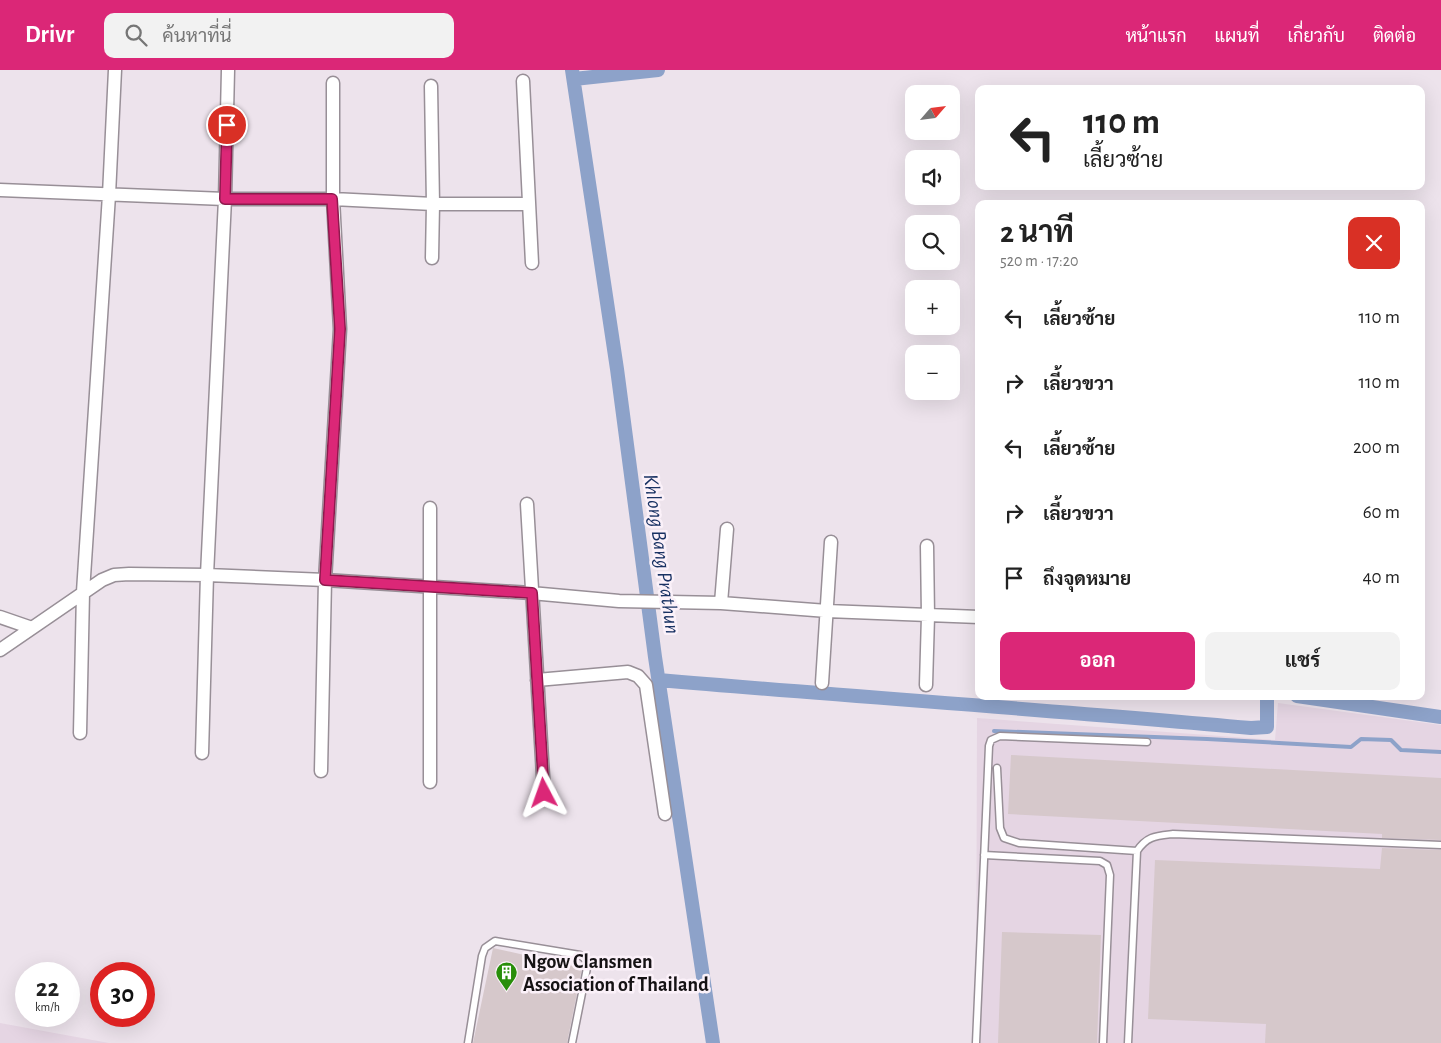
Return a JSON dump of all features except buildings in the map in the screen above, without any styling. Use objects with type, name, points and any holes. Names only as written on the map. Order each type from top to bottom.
[{"type":"street","points":[[80,734],[83,592],[109,195],[115,70]]},
{"type":"street","points":[[202,754],[207,575],[225,199],[228,70]]},
{"type":"street","points":[[523,81],[532,263]]},
{"type":"street","points":[[321,771],[325,580],[340,329],[332,199],[333,83]]},
{"type":"street","points":[[431,86],[432,258]]},
{"type":"street","points":[[0,190],[225,199],[332,199],[433,204],[529,204]]},
{"type":"street","points":[[526,504],[544,793]]},
{"type":"street","points":[[430,508],[430,782]]},
{"type":"street","points":[[721,603],[726,529]]},
{"type":"street","points":[[822,683],[831,542]]},
{"type":"street","points":[[926,685],[928,616],[927,546]]},
{"type":"street","points":[[0,650],[83,592],[114,575],[207,575],[325,580],[532,593],[619,601],[721,603],[827,611],[975,617]]},
{"type":"street","points":[[0,616],[32,628]]},
{"type":"street","points":[[537,680],[628,672],[638,676],[646,686],[665,814]]},
{"type":"lane","points":[[976,1043],[989,746],[991,740],[1000,736],[1147,742]]},
{"type":"lane","points":[[997,768],[1000,828],[1004,838],[1019,843],[1138,851]]},
{"type":"lane","points":[[1128,1043],[1138,851],[1144,841],[1157,835],[1172,834],[1441,845]]},
{"type":"lane","points":[[984,855],[1100,861],[1107,865],[1110,875],[1103,1043]]},
{"type":"lane","points":[[468,1043],[482,956],[485,948],[494,941],[580,955],[584,958],[587,963],[572,1043]]},
{"type":"shaded area","points":[[1278,703],[1441,725],[1441,1043],[976,1043],[977,718],[1275,740]]},
{"type":"shaded area","points":[[0,1023],[109,1043],[0,1043]]},
{"type":"waterway","name":"Khlong Bang Prathun","points":[[572,70],[617,369],[655,657],[713,1043]]},
{"type":"waterway","points":[[574,79],[658,70]]},
{"type":"waterway","points":[[659,680],[1251,728],[1267,727],[1267,700]]},
{"type":"waterway","points":[[1324,700],[1441,717]]},
{"type":"waterway","points":[[994,731],[1207,739],[1351,747],[1361,739],[1391,740],[1401,750],[1441,752]]},
{"type":"place","name":"Ngow Clansmen Association of Thailand","points":[[507,992]]},
{"type":"route","points":[[227,125],[225,199],[332,199],[340,329],[325,580],[532,593],[544,793]]}]
